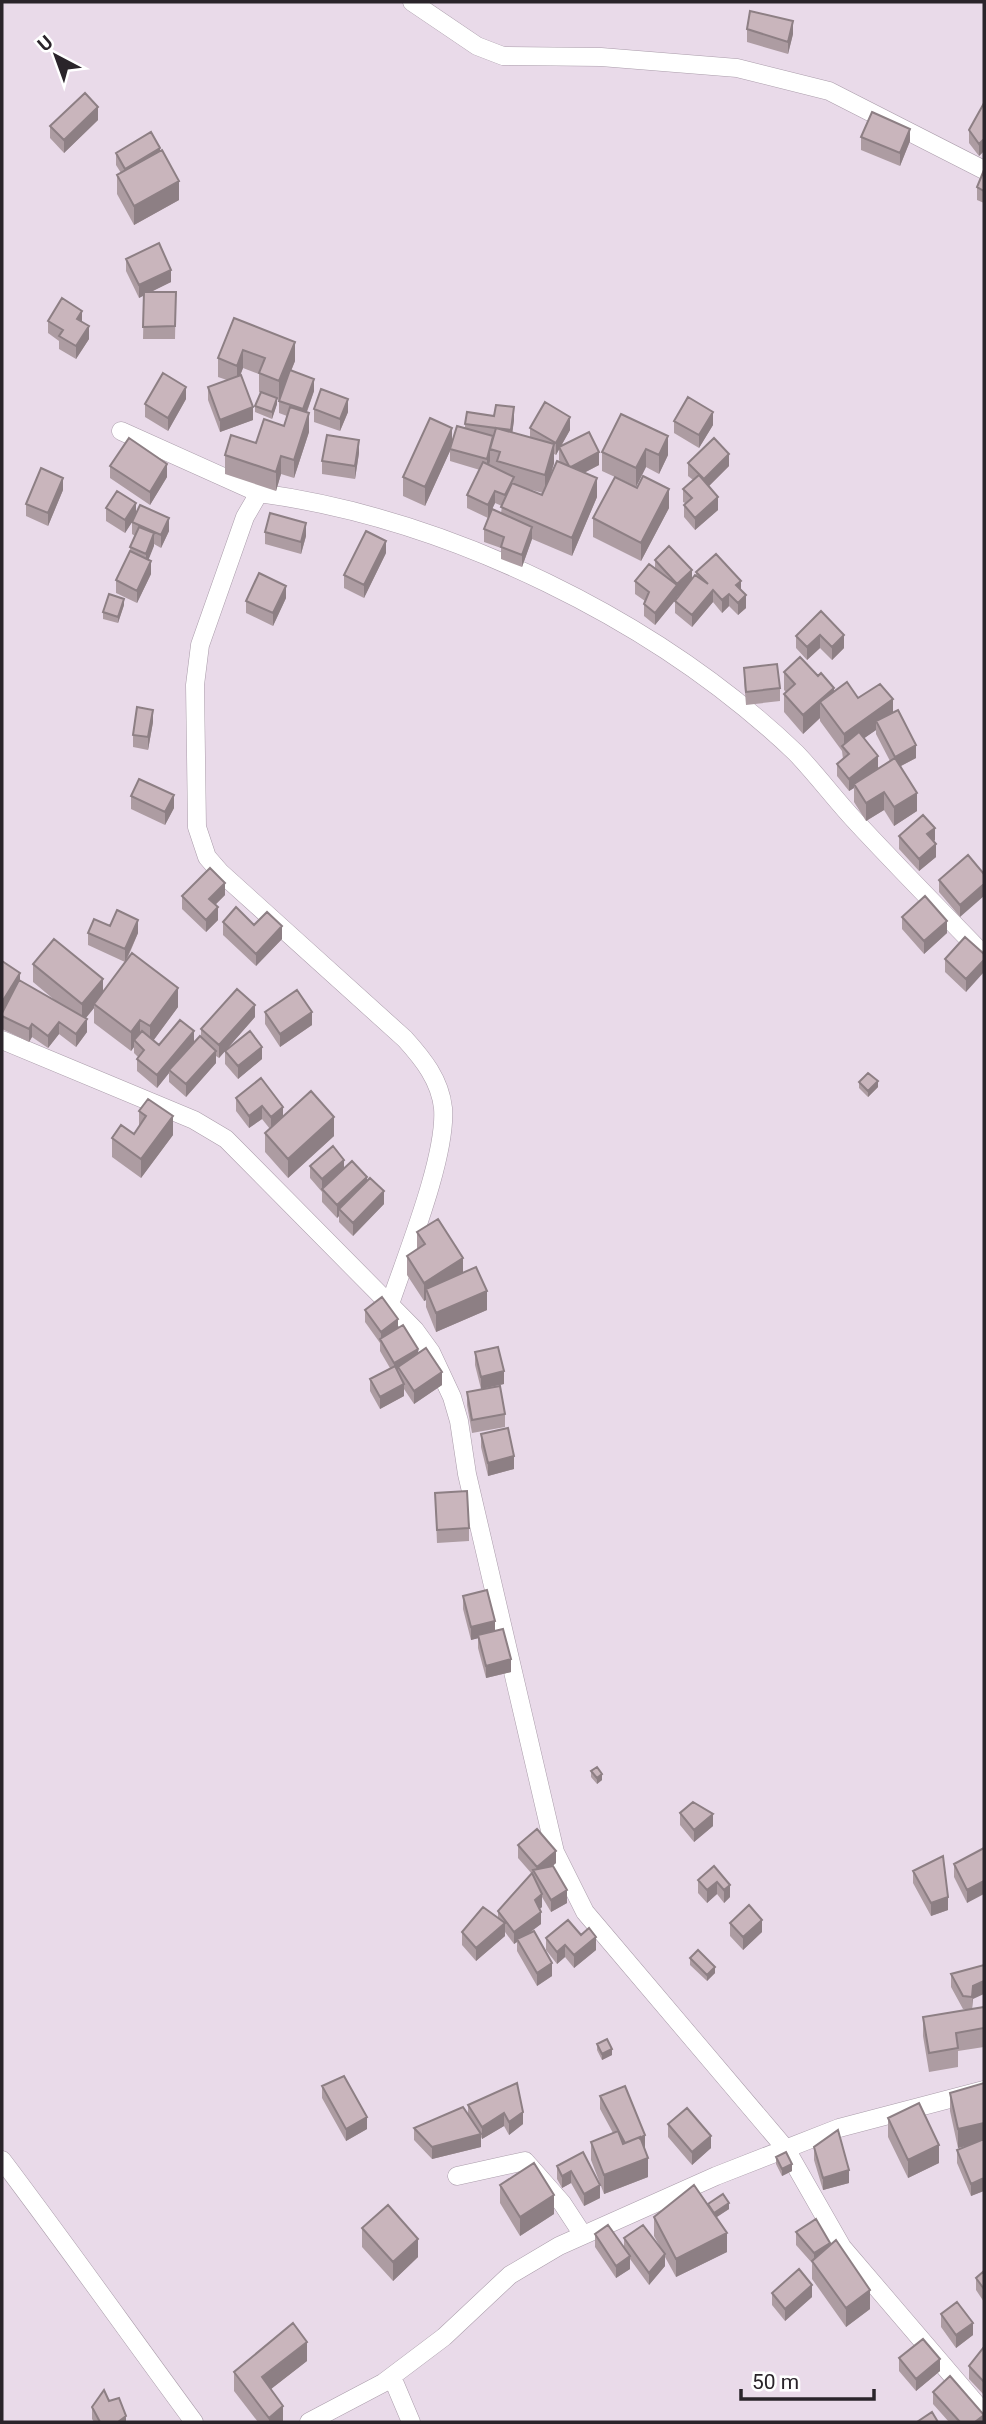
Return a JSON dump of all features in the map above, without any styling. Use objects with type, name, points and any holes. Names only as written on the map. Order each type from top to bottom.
[{"type":"street","points":[[412,2],[477,46],[503,56],[601,57],[737,68],[829,91],[984,170]]},
{"type":"street","points":[[121,431],[259,494],[397,524],[541,578],[603,610],[724,693],[797,754],[859,825],[984,955]]},
{"type":"street","points":[[259,494],[245,517],[200,645],[195,685],[197,827],[207,857],[220,872],[405,1039],[425,1061],[437,1084],[443,1108],[440,1147],[390,1304]]},
{"type":"street","points":[[2,1040],[194,1120],[226,1139],[390,1304],[431,1352],[452,1397],[459,1421],[467,1474],[555,1852],[584,1912],[786,2149],[842,2248],[984,2413]]},
{"type":"street","points":[[309,2422],[392,2377],[444,2337],[510,2275],[583,2235],[716,2176],[839,2129],[984,2090]]},
{"type":"street","points":[[2,2160],[104,2294],[127,2334],[194,2422]]},
{"type":"street","points":[[457,2176],[525,2161],[562,2203],[583,2235]]},
{"type":"street","points":[[392,2377],[411,2422]]},
{"type":"building","points":[[750,11],[793,21],[788,42],[747,29]]},
{"type":"building","points":[[85,93],[98,107],[64,140],[50,126]]},
{"type":"building","points":[[984,103],[984,139],[979,144],[969,130]]},
{"type":"building","points":[[872,112],[910,129],[900,153],[861,137]]},
{"type":"building","points":[[151,132],[160,148],[125,169],[116,153]]},
{"type":"building","points":[[162,150],[179,181],[134,206],[117,175]]},
{"type":"building","points":[[984,170],[984,191],[977,187]]},
{"type":"building","points":[[159,243],[171,270],[139,285],[126,259]]},
{"type":"building","points":[[144,292],[176,292],[175,326],[143,327]]},
{"type":"building","points":[[62,298],[82,311],[77,319],[89,326],[76,346],[59,336],[63,330],[48,321]]},
{"type":"building","points":[[234,318],[295,342],[279,381],[259,373],[265,358],[243,350],[237,366],[218,358]]},
{"type":"building","points":[[290,370],[314,379],[303,409],[279,401]]},
{"type":"building","points":[[163,373],[186,387],[168,418],[145,404]]},
{"type":"building","points":[[241,375],[253,407],[220,420],[208,387]]},
{"type":"building","points":[[321,389],[348,399],[340,419],[314,409]]},
{"type":"building","points":[[261,392],[277,398],[272,412],[255,406]]},
{"type":"building","points":[[688,397],[713,412],[699,435],[674,421]]},
{"type":"building","points":[[545,402],[570,417],[556,443],[530,428]]},
{"type":"building","points":[[496,405],[514,407],[511,430],[465,424],[467,412],[494,416]]},
{"type":"building","points":[[290,407],[309,413],[294,460],[281,456],[276,472],[225,455],[231,435],[256,443],[264,419],[284,426]]},
{"type":"building","points":[[621,414],[668,436],[659,455],[646,449],[636,468],[602,452]]},
{"type":"building","points":[[430,418],[452,428],[425,487],[403,477]]},
{"type":"building","points":[[457,426],[493,436],[487,459],[450,449]]},
{"type":"building","points":[[496,428],[554,444],[545,475],[497,461],[500,452],[490,449]]},
{"type":"building","points":[[589,432],[599,452],[569,466],[559,447]]},
{"type":"building","points":[[327,435],[359,440],[355,466],[322,461]]},
{"type":"building","points":[[129,438],[167,464],[150,492],[110,466]]},
{"type":"building","points":[[714,438],[729,454],[704,479],[688,463]]},
{"type":"building","points":[[557,461],[597,478],[572,538],[501,507],[512,483],[542,495]]},
{"type":"building","points":[[483,462],[514,477],[505,495],[495,491],[488,505],[467,495]]},
{"type":"building","points":[[41,468],[63,478],[48,513],[26,504]]},
{"type":"building","points":[[699,475],[718,497],[695,518],[684,505],[692,498],[683,489]]},
{"type":"building","points":[[643,476],[669,489],[641,543],[593,518],[615,477],[637,488]]},
{"type":"building","points":[[117,491],[136,503],[125,520],[106,508]]},
{"type":"building","points":[[140,505],[169,518],[161,535],[132,522]]},
{"type":"building","points":[[492,509],[532,527],[522,555],[501,547],[504,537],[484,529]]},
{"type":"building","points":[[270,513],[306,523],[301,542],[265,532]]},
{"type":"building","points":[[139,527],[154,533],[146,554],[130,547]]},
{"type":"building","points":[[366,531],[386,541],[364,585],[344,575]]},
{"type":"building","points":[[669,546],[692,570],[677,584],[655,560]]},
{"type":"building","points":[[130,551],[151,561],[137,591],[116,580]]},
{"type":"building","points":[[716,554],[741,581],[736,585],[746,595],[738,603],[729,594],[722,600],[713,590],[692,615],[675,601],[695,575],[708,584],[696,572]]},
{"type":"building","points":[[649,564],[677,585],[655,613],[644,604],[649,592],[635,581]]},
{"type":"building","points":[[259,573],[286,586],[273,613],[246,601]]},
{"type":"building","points":[[109,594],[124,599],[118,617],[103,612]]},
{"type":"building","points":[[821,611],[844,635],[832,647],[820,635],[807,647],[796,636]]},
{"type":"building","points":[[800,657],[818,676],[821,673],[834,688],[803,715],[784,694],[795,684],[784,672]]},
{"type":"building","points":[[777,664],[780,688],[746,692],[744,668]]},
{"type":"building","points":[[847,682],[858,698],[880,684],[893,699],[844,734],[820,702]]},
{"type":"building","points":[[137,707],[153,710],[148,737],[133,735]]},
{"type":"building","points":[[898,710],[916,745],[895,757],[876,721]]},
{"type":"building","points":[[859,732],[878,756],[849,779],[837,764],[849,754],[842,746]]},
{"type":"building","points":[[895,758],[917,793],[894,807],[884,792],[866,803],[854,784]]},
{"type":"building","points":[[139,779],[174,795],[165,812],[131,796]]},
{"type":"building","points":[[923,815],[935,828],[927,834],[936,844],[919,859],[899,836]]},
{"type":"building","points":[[968,855],[984,874],[984,884],[960,905],[939,880]]},
{"type":"building","points":[[210,868],[225,883],[209,899],[218,907],[206,920],[182,896]]},
{"type":"building","points":[[925,896],[947,921],[924,941],[902,917]]},
{"type":"building","points":[[236,907],[254,925],[267,912],[282,926],[256,954],[223,922]]},
{"type":"building","points":[[117,910],[138,920],[125,949],[88,933],[94,919],[110,926]]},
{"type":"building","points":[[965,937],[984,954],[984,960],[966,979],[945,959]]},
{"type":"building","points":[[54,939],[103,979],[82,1004],[33,964]]},
{"type":"building","points":[[132,953],[178,988],[150,1026],[140,1020],[131,1032],[94,1004]]},
{"type":"building","points":[[2,961],[20,973],[2,1002]]},
{"type":"building","points":[[19,980],[87,1019],[76,1034],[59,1022],[48,1036],[32,1024],[29,1029],[2,1016]]},
{"type":"building","points":[[237,989],[255,1005],[219,1045],[201,1029]]},
{"type":"building","points":[[297,990],[312,1012],[280,1034],[265,1012]]},
{"type":"building","points":[[180,1020],[194,1031],[157,1075],[137,1059],[144,1050],[134,1040],[142,1031],[159,1045]]},
{"type":"building","points":[[250,1031],[262,1047],[238,1066],[225,1051]]},
{"type":"building","points":[[200,1036],[216,1051],[186,1084],[169,1070]]},
{"type":"building","points":[[868,1073],[878,1081],[868,1091],[859,1082]]},
{"type":"building","points":[[261,1078],[283,1107],[271,1117],[262,1106],[249,1116],[236,1098]]},
{"type":"building","points":[[311,1091],[334,1117],[288,1159],[265,1133]]},
{"type":"building","points":[[148,1099],[173,1116],[141,1159],[112,1138],[121,1125],[134,1134],[146,1116],[139,1111]]},
{"type":"building","points":[[333,1146],[344,1160],[322,1179],[310,1166]]},
{"type":"building","points":[[352,1161],[367,1177],[337,1205],[322,1189]]},
{"type":"building","points":[[370,1178],[384,1191],[353,1223],[339,1209]]},
{"type":"building","points":[[438,1219],[463,1258],[424,1283],[407,1256],[425,1244],[417,1232]]},
{"type":"building","points":[[476,1267],[487,1291],[436,1313],[426,1289]]},
{"type":"building","points":[[382,1297],[398,1319],[381,1332],[365,1310]]},
{"type":"building","points":[[403,1325],[418,1349],[394,1363],[380,1339]]},
{"type":"building","points":[[498,1347],[504,1371],[481,1377],[475,1352]]},
{"type":"building","points":[[426,1348],[442,1372],[414,1391],[398,1367]]},
{"type":"building","points":[[395,1366],[404,1384],[380,1397],[370,1379]]},
{"type":"building","points":[[500,1386],[505,1414],[472,1420],[467,1392]]},
{"type":"building","points":[[508,1428],[514,1456],[488,1463],[481,1434]]},
{"type":"building","points":[[467,1491],[469,1528],[437,1530],[435,1493]]},
{"type":"building","points":[[487,1590],[495,1621],[471,1627],[463,1596]]},
{"type":"building","points":[[503,1629],[511,1659],[486,1666],[478,1635]]},
{"type":"building","points":[[597,1767],[602,1774],[597,1778],[591,1771]]},
{"type":"building","points":[[693,1802],[713,1814],[694,1830],[680,1813]]},
{"type":"building","points":[[537,1829],[556,1851],[537,1867],[518,1845]]},
{"type":"building","points":[[984,1848],[984,1881],[967,1890],[954,1864]]},
{"type":"building","points":[[943,1856],[948,1897],[931,1903],[913,1871]]},
{"type":"building","points":[[553,1866],[567,1890],[551,1900],[533,1870]]},
{"type":"building","points":[[714,1866],[730,1885],[724,1890],[717,1882],[707,1890],[698,1880]]},
{"type":"building","points":[[532,1873],[542,1894],[535,1900],[541,1912],[514,1932],[498,1911]]},
{"type":"building","points":[[749,1905],[762,1920],[743,1937],[730,1923]]},
{"type":"building","points":[[483,1907],[505,1923],[476,1948],[462,1932]]},
{"type":"building","points":[[568,1920],[581,1935],[589,1928],[596,1937],[574,1955],[565,1945],[557,1952],[546,1938]]},
{"type":"building","points":[[534,1931],[552,1963],[537,1973],[517,1939]]},
{"type":"building","points":[[698,1950],[715,1967],[707,1975],[690,1958]]},
{"type":"building","points":[[984,1965],[984,1981],[973,1986],[972,1997],[963,1996],[951,1974]]},
{"type":"building","points":[[984,2007],[984,2028],[956,2033],[958,2048],[929,2053],[923,2017]]},
{"type":"building","points":[[607,2039],[612,2049],[602,2054],[597,2044]]},
{"type":"building","points":[[344,2076],[367,2117],[346,2129],[322,2086]]},
{"type":"building","points":[[517,2083],[523,2112],[509,2122],[504,2113],[482,2127],[468,2105]]},
{"type":"building","points":[[984,2083],[984,2123],[958,2129],[950,2093]]},
{"type":"building","points":[[625,2086],[645,2135],[625,2143],[600,2096]]},
{"type":"building","points":[[919,2103],[939,2145],[908,2160],[888,2118]]},
{"type":"building","points":[[463,2107],[481,2134],[432,2147],[414,2128]]},
{"type":"building","points":[[687,2108],[711,2136],[692,2152],[668,2124]]},
{"type":"building","points":[[838,2130],[849,2170],[823,2178],[814,2147]]},
{"type":"building","points":[[618,2131],[623,2144],[640,2137],[648,2158],[604,2175],[591,2142]]},
{"type":"building","points":[[984,2139],[984,2178],[971,2184],[957,2150]]},
{"type":"building","points":[[583,2152],[600,2185],[584,2194],[571,2171],[562,2176],[557,2166]]},
{"type":"building","points":[[786,2152],[792,2164],[782,2169],[776,2157]]},
{"type":"building","points":[[534,2163],[554,2195],[520,2217],[500,2185]]},
{"type":"building","points":[[694,2185],[727,2233],[676,2259],[654,2217]]},
{"type":"building","points":[[723,2194],[729,2203],[714,2213],[708,2204]]},
{"type":"building","points":[[388,2205],[418,2239],[393,2262],[362,2228]]},
{"type":"building","points":[[816,2219],[830,2243],[814,2253],[796,2232]]},
{"type":"building","points":[[608,2225],[630,2256],[616,2266],[595,2234]]},
{"type":"building","points":[[643,2225],[665,2254],[649,2273],[624,2238]]},
{"type":"building","points":[[836,2240],[870,2290],[846,2308],[812,2261]]},
{"type":"building","points":[[799,2269],[812,2285],[785,2309],[772,2293]]},
{"type":"building","points":[[984,2271],[984,2289],[976,2278]]},
{"type":"building","points":[[957,2302],[973,2323],[956,2335],[941,2314]]},
{"type":"building","points":[[293,2323],[307,2342],[262,2377],[283,2406],[269,2418],[234,2372]]},
{"type":"building","points":[[923,2339],[940,2359],[916,2379],[899,2358]]},
{"type":"building","points":[[984,2347],[984,2382],[969,2366]]},
{"type":"building","points":[[950,2376],[984,2415],[975,2422],[960,2422],[933,2392]]},
{"type":"building","points":[[104,2390],[109,2401],[119,2398],[126,2416],[118,2422],[100,2422],[92,2407]]},
{"type":"building","points":[[932,2412],[938,2422],[917,2422]]}]
